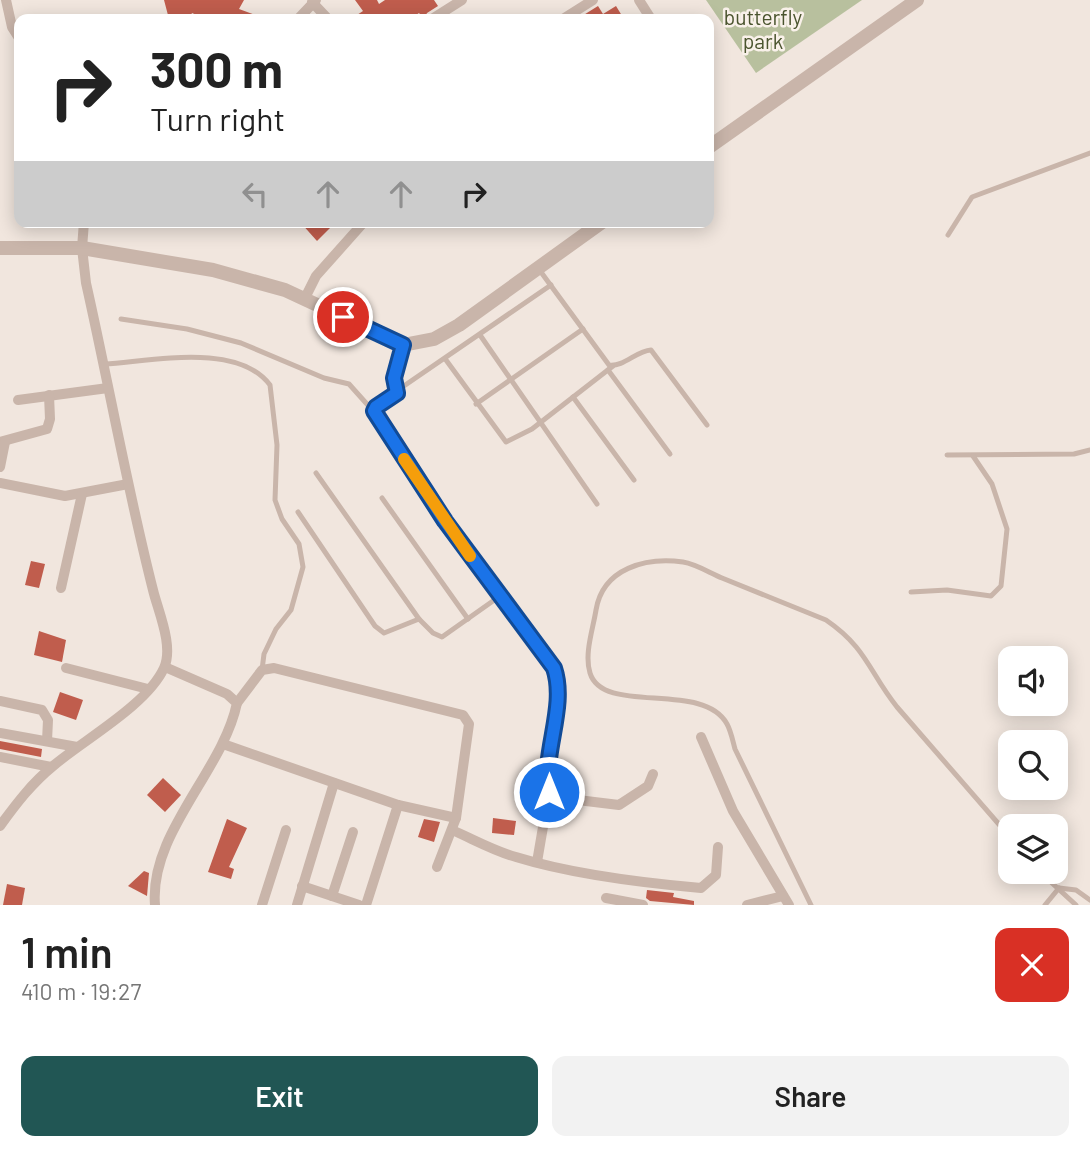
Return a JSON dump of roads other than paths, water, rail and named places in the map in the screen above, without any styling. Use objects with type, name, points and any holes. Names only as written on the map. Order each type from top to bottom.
[{"type":"street","points":[[6,0],[14,30]]},
{"type":"street","points":[[440,14],[462,0]]},
{"type":"street","points":[[571,14],[593,0]]},
{"type":"street","points":[[714,143],[917,0]]},
{"type":"street","points":[[0,26],[12,27]]},
{"type":"street","points":[[0,825],[51,767],[148,689],[165,667],[166,642],[128,484],[86,283],[82,248],[84,228]]},
{"type":"street","points":[[305,298],[316,276],[359,228]]},
{"type":"street","points":[[0,248],[82,248],[214,270],[305,298],[403,345],[444,334],[595,228]]},
{"type":"street","points":[[403,345],[394,378],[398,390],[374,411],[445,521],[550,662],[557,677],[548,772],[549,792],[537,862]]},
{"type":"street","points":[[18,400],[108,388]]},
{"type":"street","points":[[0,467],[2,442],[47,429],[50,419],[49,395]]},
{"type":"street","points":[[0,483],[65,496],[128,484]]},
{"type":"street","points":[[61,587],[82,494]]},
{"type":"street","points":[[165,667],[227,694],[237,703]]},
{"type":"street","points":[[66,668],[148,689]]},
{"type":"street","points":[[155,905],[157,880],[170,839],[198,784],[223,744],[237,703],[262,670],[274,668],[463,715],[468,724],[454,824],[438,867]]},
{"type":"street","points":[[0,701],[42,710],[48,720],[47,741]]},
{"type":"street","points":[[0,733],[77,747]]},
{"type":"street","points":[[701,737],[733,811],[786,902],[747,905]]},
{"type":"street","points":[[223,744],[454,824],[514,857],[537,862],[701,888],[716,875],[718,848]]},
{"type":"street","points":[[0,757],[51,767]]},
{"type":"street","points":[[549,792],[553,797],[619,805],[648,786],[653,774]]},
{"type":"street","points":[[297,905],[334,783]]},
{"type":"street","points":[[366,905],[398,805]]},
{"type":"street","points":[[262,905],[286,830]]},
{"type":"street","points":[[332,896],[353,832]]},
{"type":"street","points":[[611,875],[605,902],[639,905]]},
{"type":"street","points":[[302,886],[359,905]]},
{"type":"lane","points":[[948,235],[972,197],[1090,153]]},
{"type":"lane","points":[[538,268],[670,454]]},
{"type":"lane","points":[[398,390],[446,360],[551,285]]},
{"type":"lane","points":[[121,319],[187,328],[241,343],[324,378],[349,384],[374,411]]},
{"type":"lane","points":[[476,404],[583,328]]},
{"type":"lane","points":[[480,335],[597,503]]},
{"type":"lane","points":[[446,360],[506,442],[518,438],[611,368],[651,350],[707,425]]},
{"type":"lane","points":[[105,364],[227,358],[256,371],[270,385],[276,445],[275,500],[282,519],[299,544],[303,567],[291,610],[276,629],[264,654],[262,670]]},
{"type":"lane","points":[[573,397],[634,480]]},
{"type":"lane","points":[[947,455],[1074,454],[1090,450]]},
{"type":"lane","points":[[911,592],[947,590],[991,596],[1001,586],[1007,529],[992,485],[973,456]]},
{"type":"lane","points":[[316,473],[419,619],[437,636],[448,634],[500,596]]},
{"type":"lane","points":[[382,498],[468,620]]},
{"type":"lane","points":[[298,512],[379,631],[389,633],[419,619]]},
{"type":"lane","points":[[811,905],[735,749],[727,723],[712,708],[684,700],[615,694],[598,686],[590,674],[589,654],[598,597],[617,576],[637,562],[684,562],[826,620],[845,633],[868,659],[884,690],[998,823]]},
{"type":"lane","points":[[1054,884],[1076,905]]},
{"type":"lane","points":[[1059,888],[1076,890],[1090,900]]},
{"type":"lane","points":[[1045,905],[1059,888]]},
{"type":"park label","name":"butterfly park","points":[[763,30]]}]
